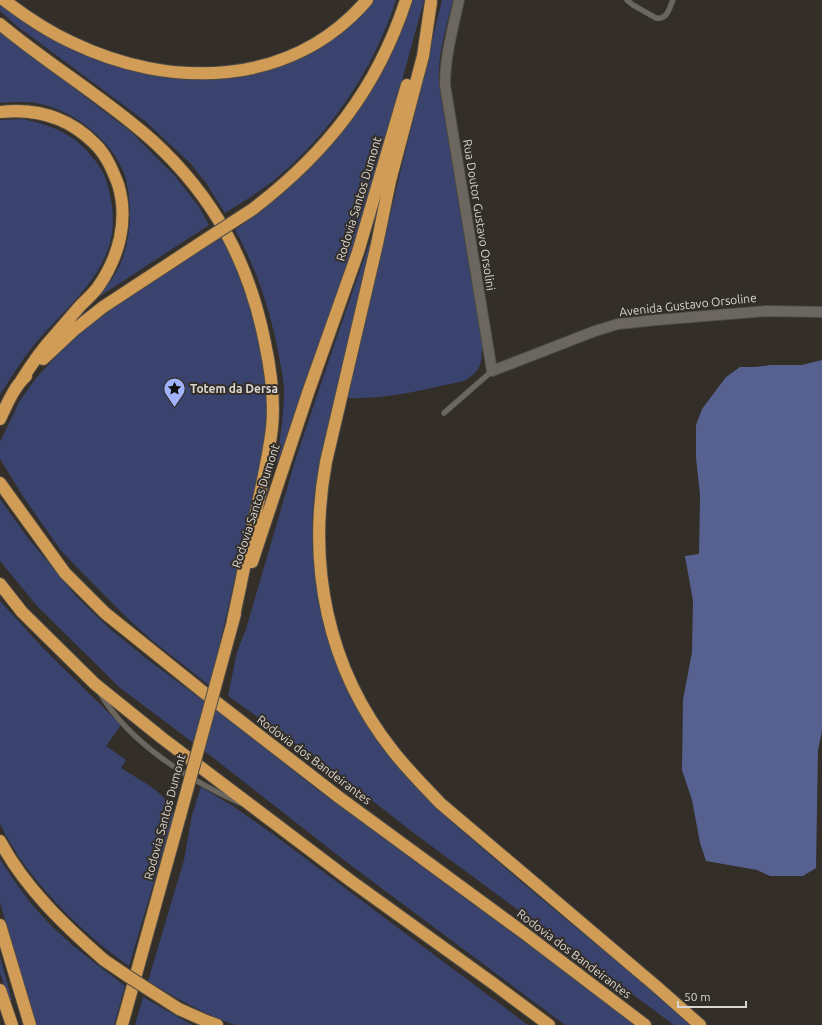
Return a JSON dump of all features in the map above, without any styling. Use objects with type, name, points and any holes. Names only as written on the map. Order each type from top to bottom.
[{"type":"highway","points":[[4,0],[44,28],[95,53],[152,69],[175,73],[203,74],[246,70],[270,64],[295,54],[318,42],[340,27],[356,13],[366,0]]},
{"type":"highway","points":[[21,381],[74,330],[103,307],[253,209],[279,190],[331,136],[370,83],[392,39],[406,0]]},
{"type":"highway","points":[[432,1],[423,56],[390,182],[377,244],[335,419],[322,485],[318,528],[318,553],[323,595],[328,619],[342,662],[357,696],[377,730],[392,751],[412,774],[440,803],[700,1025]]},
{"type":"highway","name":"Rodovia Santos Dumont","points":[[122,1025],[233,620],[308,393],[358,252],[432,1]]},
{"type":"highway","points":[[0,24],[18,40],[124,116],[177,165],[214,212],[229,237],[240,260],[260,319],[269,360],[273,390],[272,426],[266,469],[233,620]]},
{"type":"highway","points":[[0,112],[40,112],[62,120],[84,133],[106,157],[121,196],[123,210],[120,241],[111,266],[97,288],[39,353],[9,399],[0,419]]},
{"type":"highway","name":"Rodovia dos Bandeirantes","points":[[1,484],[66,574],[105,613],[202,692],[340,798],[524,933],[644,1025]]},
{"type":"highway","points":[[0,584],[22,612],[95,684],[162,738],[351,881],[549,1025]]},
{"type":"highway","points":[[0,841],[16,867],[49,908],[104,960],[139,985],[173,1006],[211,1023]]},
{"type":"highway","points":[[0,925],[30,1025]]},
{"type":"highway","points":[[0,990],[12,1025]]},
{"type":"street","name":"Rua Doutor Gustavo Orsolini","points":[[459,0],[448,49],[446,85],[492,372]]},
{"type":"street","name":"Avenida Gustavo Orsoline","points":[[492,372],[595,331],[618,324],[766,311],[822,312]]},
{"type":"lane","points":[[627,0],[633,5],[659,19],[666,16],[673,0]]},
{"type":"lane","points":[[444,413],[492,372]]},
{"type":"shaded area","points":[[371,0],[396,0],[387,26],[375,51],[347,100],[313,143],[293,163],[273,181],[225,213],[206,183],[190,163],[145,121],[17,26],[0,11],[0,3],[45,34],[183,78],[209,79],[235,77],[261,72],[288,63],[308,53]]},
{"type":"shaded area","points":[[413,0],[424,0],[397,99],[345,274],[280,461],[277,462],[284,398],[284,385],[280,360],[272,323],[257,276],[235,230],[283,193],[305,173],[346,128],[364,104],[379,78],[399,39]]},
{"type":"shaded area","points":[[442,0],[453,0],[439,63],[439,85],[482,345],[481,362],[474,374],[464,381],[391,396],[346,398]]},
{"type":"shaded area","points":[[0,32],[131,132],[175,176],[199,207],[209,225],[94,300],[116,273],[125,251],[130,219],[129,198],[125,176],[112,151],[102,140],[79,121],[66,113],[35,103],[0,103]]},
{"type":"shaded area","points":[[22,119],[46,125],[66,134],[83,147],[91,156],[104,174],[107,182],[111,200],[113,223],[110,244],[102,263],[91,280],[78,297],[34,345],[20,363],[0,395],[0,120]]},
{"type":"shaded area","points":[[373,233],[322,452],[316,480],[313,508],[312,548],[316,586],[324,623],[335,658],[350,693],[369,726],[391,757],[426,798],[470,838],[690,1025],[674,1025],[411,831],[345,779],[228,696],[237,652],[246,629],[295,461]]},
{"type":"shaded area","points":[[222,238],[238,274],[252,311],[257,330],[266,389],[266,426],[257,481],[210,686],[153,641],[128,619],[62,552],[24,498],[0,459],[0,442],[19,402],[36,378],[64,348],[84,330],[132,294],[177,264]]},
{"type":"shaded area","points":[[822,360],[822,731],[818,750],[816,868],[803,876],[770,876],[757,870],[706,861],[700,843],[692,800],[682,770],[683,700],[692,652],[693,601],[685,556],[699,554],[700,495],[696,458],[696,425],[702,409],[726,377],[740,367],[802,365]]},
{"type":"shaded area","points":[[0,499],[28,538],[76,596],[109,628],[319,791],[587,988],[634,1025],[565,1025],[349,864],[212,757],[119,687],[37,606],[0,561]]},
{"type":"shaded area","points":[[0,601],[44,649],[121,725],[106,746],[126,760],[121,768],[159,793],[171,806],[174,814],[129,966],[111,953],[74,921],[39,884],[11,844],[0,824]]},
{"type":"shaded area","points":[[201,787],[233,806],[274,835],[528,1025],[235,1025],[190,1005],[148,981],[184,860],[192,815]]},
{"type":"shaded area","points":[[0,859],[26,897],[53,927],[83,954],[125,986],[114,1025],[36,1025],[0,903]]},
{"type":"shaded area","points":[[0,957],[12,1000],[10,1001],[0,973]]},
{"type":"shaded area","points":[[143,997],[192,1025],[135,1025]]},
{"type":"place","name":"Totem da Dersa","points":[[175,408]]}]
